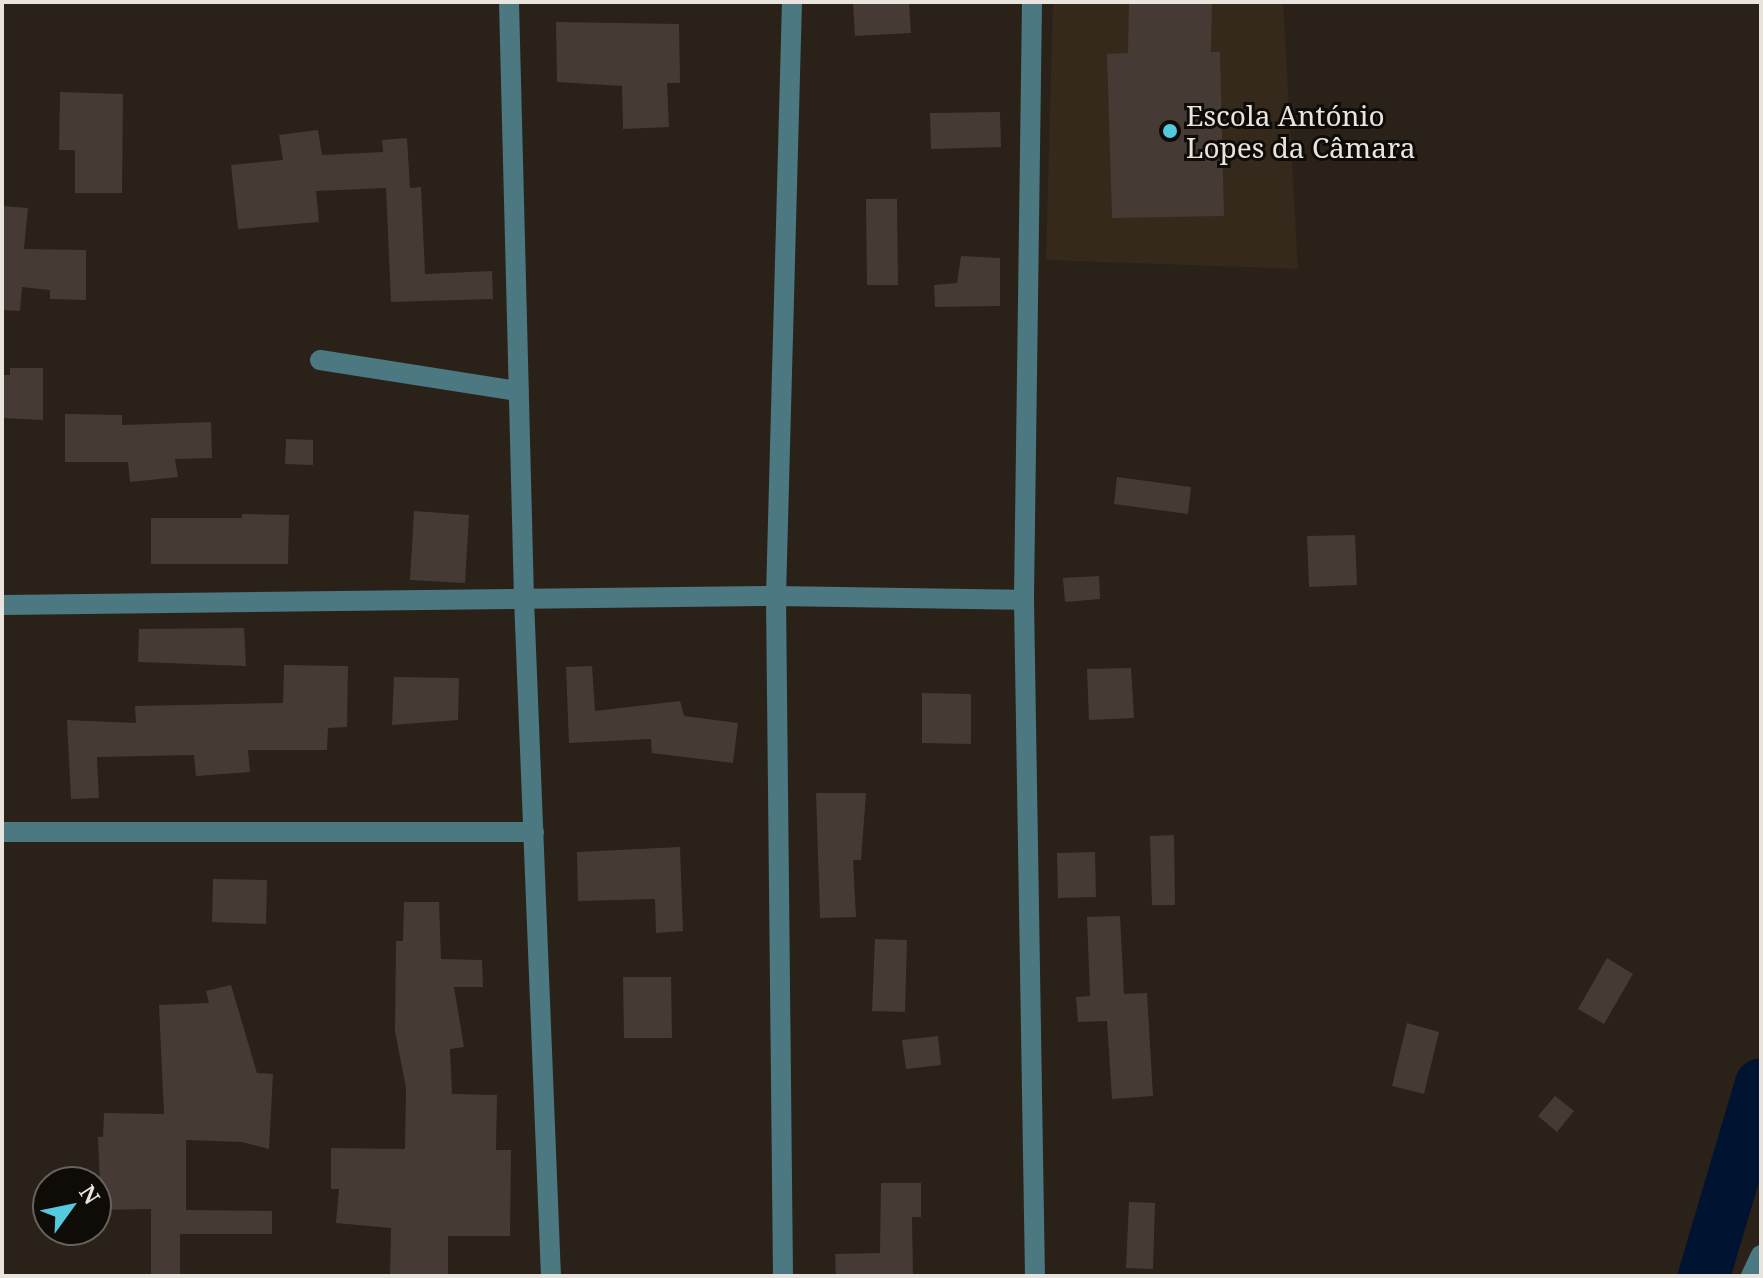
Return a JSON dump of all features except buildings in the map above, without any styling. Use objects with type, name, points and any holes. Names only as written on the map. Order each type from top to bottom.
[{"type":"street","points":[[509,2],[524,599],[551,1276]]},
{"type":"street","points":[[783,1276],[776,596],[792,2]]},
{"type":"street","points":[[1032,2],[1024,600],[1035,1276]]},
{"type":"street","points":[[320,360],[519,391]]},
{"type":"street","points":[[2,605],[776,596],[1024,600]]},
{"type":"street","points":[[2,832],[534,832]]},
{"type":"street","points":[[1751,1276],[1761,1255]]},
{"type":"shaded area","name":"Escola António Lopes da Câmara","points":[[1053,2],[1283,2],[1298,269],[1046,260]]},
{"type":"waterway","points":[[1704,1276],[1761,1084]]},
{"type":"place","name":"Escola António Lopes da Câmara","points":[[1170,131]]}]
